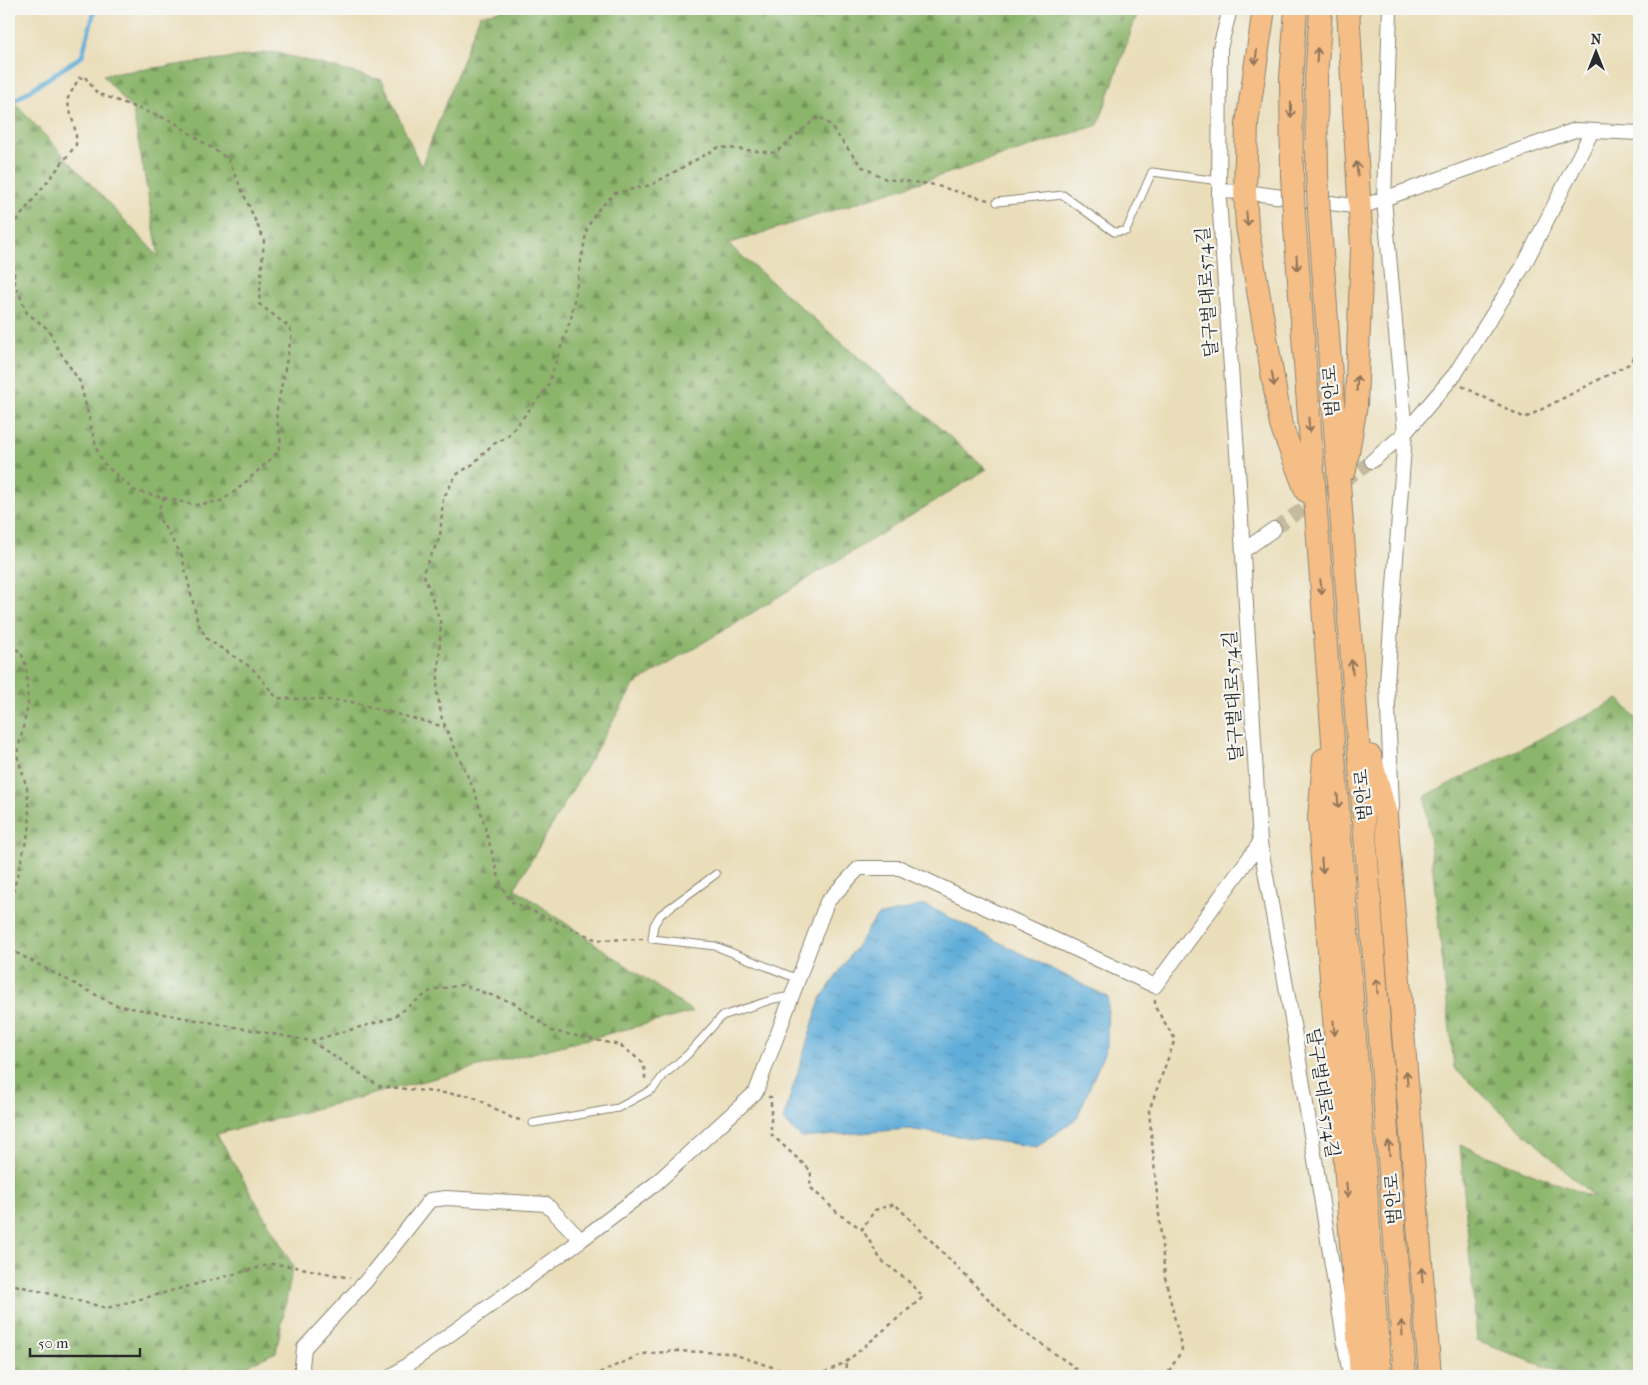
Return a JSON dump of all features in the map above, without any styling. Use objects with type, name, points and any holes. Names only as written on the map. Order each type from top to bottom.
[{"type":"highway","points":[[1264,9],[1247,123],[1245,192],[1247,226],[1281,426],[1315,515]]},
{"type":"highway","name":"범안로","points":[[1296,9],[1291,78],[1294,214],[1380,1376]]},
{"type":"highway","name":"범안로","points":[[1321,9],[1316,78],[1318,213],[1405,1376]]},
{"type":"highway","points":[[1339,500],[1356,405],[1362,248],[1348,9]]},
{"type":"highway","points":[[1330,696],[1318,819],[1361,1376]]},
{"type":"highway","points":[[1355,701],[1386,815],[1430,1376]]},
{"type":"street","name":"달구벌대로574길","points":[[1230,9],[1220,48],[1219,186],[1260,843],[1294,1030],[1350,1376]]},
{"type":"street","points":[[1390,9],[1384,198],[1405,433],[1387,683],[1399,981]]},
{"type":"street","points":[[1219,186],[1245,192],[1361,207],[1575,130],[1639,133]]},
{"type":"street","points":[[1372,461],[1405,433],[1450,380],[1524,265],[1592,131]]},
{"type":"street","points":[[1243,552],[1274,529]]},
{"type":"street","points":[[392,1376],[582,1240],[655,1184],[756,1092],[827,902],[858,868],[900,868],[1155,986],[1260,843]]},
{"type":"street","points":[[304,1376],[302,1366],[304,1348],[366,1281],[430,1200],[446,1198],[546,1204],[582,1240]]},
{"type":"lane","points":[[997,202],[1063,195],[1114,232],[1126,231],[1152,172],[1219,186]]},
{"type":"lane","points":[[716,874],[660,915],[654,925],[652,939],[715,946],[798,979]]},
{"type":"lane","points":[[533,1123],[618,1108],[653,1089],[664,1074],[687,1055],[722,1016],[774,999],[792,996]]},
{"type":"path","points":[[84,77],[97,94],[172,120],[228,159],[264,240],[259,304],[288,326],[292,333],[276,414],[281,444],[277,453],[221,501],[195,505],[165,496],[135,491],[104,464],[97,450],[80,382],[56,346],[49,330],[27,313],[15,284],[11,242],[14,224],[76,145],[76,133],[67,100],[79,78],[84,77]]},
{"type":"path","points":[[652,939],[597,940],[510,901],[501,885],[476,795],[445,727],[437,692],[441,624],[423,572],[440,537],[443,499],[456,475],[473,464],[492,445],[508,436],[547,388],[571,318],[587,228],[597,212],[615,193],[651,185],[719,147],[775,153],[819,116],[829,124],[860,166],[886,179],[930,184],[997,202]]},
{"type":"path","points":[[1450,380],[1525,418],[1629,364],[1639,351]]},
{"type":"path","points":[[165,496],[159,508],[159,518],[182,556],[198,623],[207,639],[252,668],[277,698],[348,701],[445,727]]},
{"type":"path","points":[[9,645],[21,652],[26,666],[28,705],[17,756],[27,788],[30,826],[9,907]]},
{"type":"path","points":[[9,949],[115,1005],[311,1041],[379,1086],[472,1096],[512,1118],[533,1123]]},
{"type":"path","points":[[311,1041],[392,1018],[432,990],[462,985],[514,1003],[552,1031],[620,1044],[641,1061],[645,1070],[645,1083],[653,1089]]},
{"type":"path","points":[[1155,986],[1155,1007],[1175,1039],[1149,1111],[1165,1276],[1182,1350],[1166,1376]]},
{"type":"path","points":[[756,1092],[771,1097],[771,1134],[811,1171],[810,1187],[840,1215],[862,1229],[881,1260],[907,1280],[923,1296],[846,1362],[817,1376]]},
{"type":"path","points":[[862,1229],[875,1210],[895,1204],[1014,1326],[1070,1364],[1082,1376]]},
{"type":"path","points":[[9,1280],[15,1285],[107,1308],[272,1264],[366,1281]]},
{"type":"path","points":[[592,1376],[642,1354],[676,1351],[730,1353],[799,1376]]},
{"type":"path","points":[[845,1376],[846,1362]]},
{"type":"green space","points":[[510,9],[1139,9],[1098,125],[728,244],[987,469],[634,685],[515,888],[693,1012],[217,1134],[293,1266],[276,1352],[225,1376],[9,1376],[9,97],[159,257],[133,111],[103,75],[273,52],[382,80],[421,167],[480,15]]},
{"type":"green space","points":[[1619,699],[1639,722],[1639,1376],[1570,1376],[1477,1341],[1460,1145],[1595,1198],[1454,1068],[1425,796]]},
{"type":"water","points":[[925,905],[1108,997],[1107,1046],[1077,1118],[1037,1147],[907,1129],[801,1138],[783,1120],[820,1000],[877,916]]},
{"type":"waterway","points":[[9,104],[82,56],[95,9]]},
{"type":"tunnel","points":[[1274,529],[1372,461]]}]
